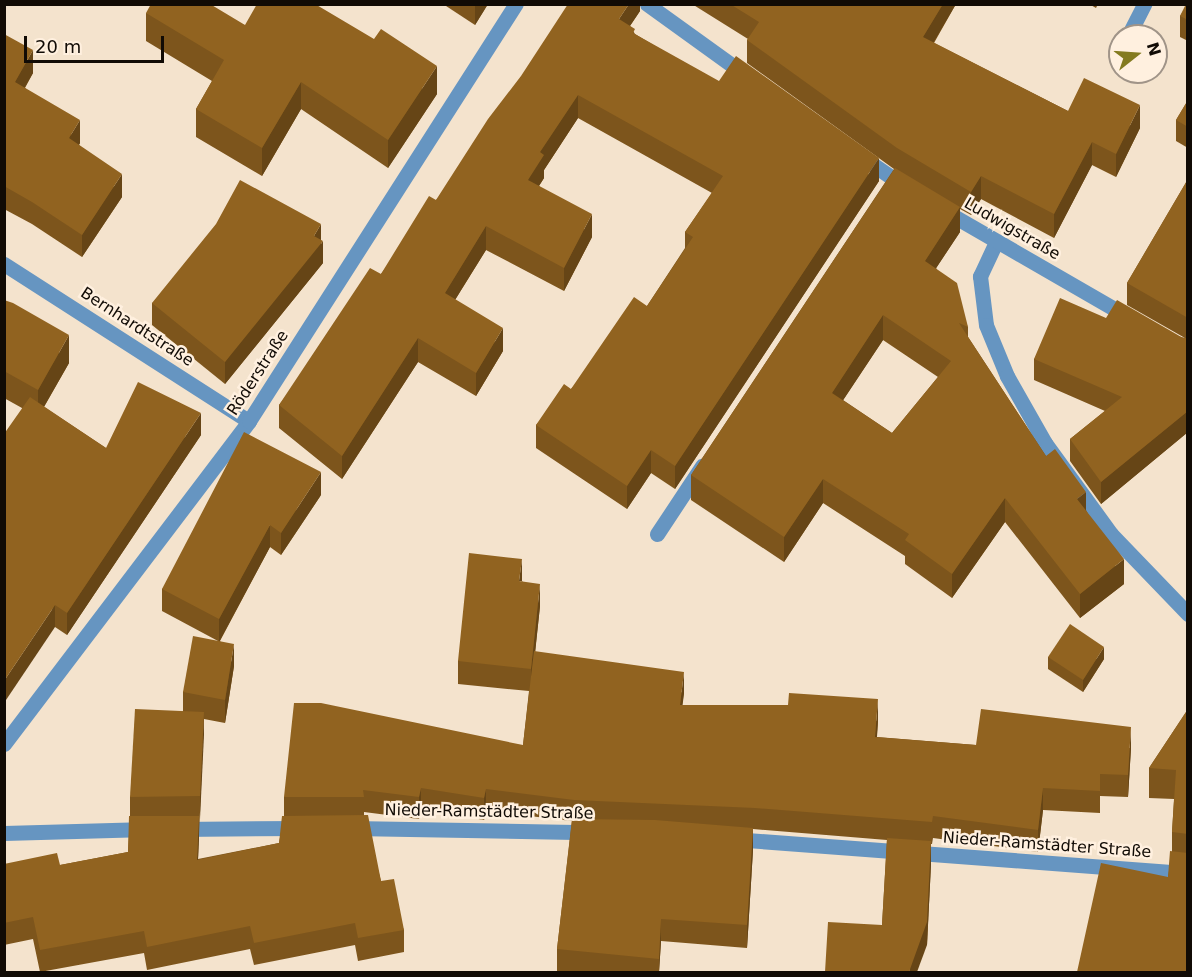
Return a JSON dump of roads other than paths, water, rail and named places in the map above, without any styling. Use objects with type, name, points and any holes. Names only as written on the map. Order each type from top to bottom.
[{"type":"street","name":"Röderstraße","points":[[4,744],[249,421],[516,4]]},
{"type":"street","points":[[647,4],[760,85]]},
{"type":"street","points":[[1134,24],[1144,4]]},
{"type":"street","name":"Ludwigstraße","points":[[845,145],[889,184],[925,199],[1147,328]]},
{"type":"street","points":[[996,242],[980,276],[986,325],[1007,376],[1045,443],[1111,534],[1188,614]]},
{"type":"street","name":"Bernhardtstraße","points":[[4,264],[249,421]]},
{"type":"street","points":[[657,534],[709,455]]},
{"type":"street","points":[[4,833],[80,829],[313,828]]},
{"type":"street","name":"Nieder-Ramstädter Straße","points":[[336,828],[608,832]]},
{"type":"street","name":"Nieder-Ramstädter Straße","points":[[714,838],[1188,873]]}]
